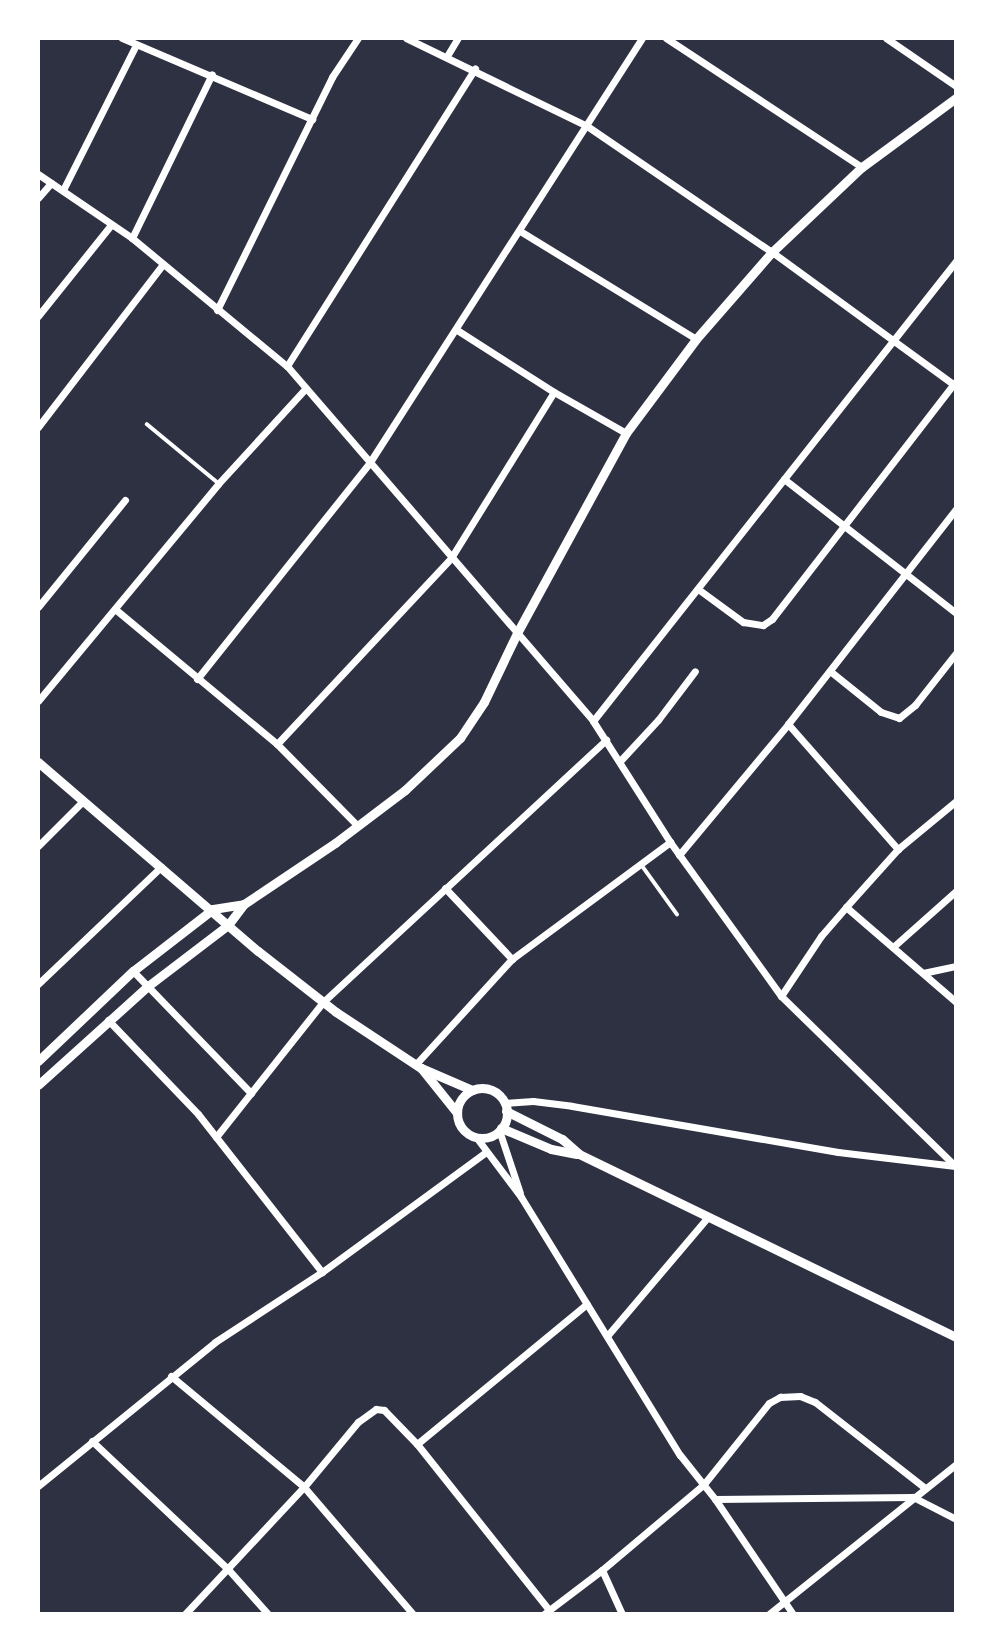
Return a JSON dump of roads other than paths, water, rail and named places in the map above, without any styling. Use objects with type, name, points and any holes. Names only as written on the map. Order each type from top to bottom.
[{"type":"street","points":[[122,38],[212,74],[312,119]]},
{"type":"street","points":[[217,310],[332,77],[358,38]]},
{"type":"street","points":[[406,38],[475,69],[587,126],[772,251],[955,384],[772,619],[763,625],[743,622],[698,589]]},
{"type":"street","points":[[447,56],[458,38]]},
{"type":"street","points":[[197,679],[370,462],[642,38]]},
{"type":"street","points":[[666,38],[862,167]]},
{"type":"street","points":[[886,38],[956,86]]},
{"type":"street","points":[[62,190],[135,45]]},
{"type":"street","points":[[287,366],[475,69]]},
{"type":"street","points":[[132,238],[212,74]]},
{"type":"street","points":[[38,1085],[148,986],[228,925],[244,904],[358,826],[405,790],[460,738],[484,702],[517,633],[626,433],[696,338],[772,251],[862,167],[956,98]]},
{"type":"street","points":[[38,174],[110,226],[132,238],[287,366],[593,721],[670,842],[781,996],[955,1166]]},
{"type":"street","points":[[38,198],[51,183]]},
{"type":"street","points":[[38,316],[110,226]]},
{"type":"street","points":[[520,231],[696,338]]},
{"type":"street","points":[[593,721],[956,261]]},
{"type":"street","points":[[38,427],[163,264]]},
{"type":"street","points":[[457,330],[554,393],[626,433]]},
{"type":"street","points":[[38,701],[218,484],[306,388]]},
{"type":"street","points":[[277,744],[451,558],[554,393]]},
{"type":"street","points":[[783,479],[956,614]]},
{"type":"street","points":[[38,607],[125,500]]},
{"type":"street","points":[[679,855],[788,724],[956,509]]},
{"type":"street","points":[[115,610],[277,744],[358,826]]},
{"type":"street","points":[[830,671],[881,712],[899,718],[915,705],[956,653]]},
{"type":"street","points":[[620,761],[658,720],[695,671]]},
{"type":"street","points":[[788,724],[898,849]]},
{"type":"street","points":[[216,1137],[323,1002],[606,740]]},
{"type":"street","points":[[38,762],[213,909],[228,925],[323,1002],[419,1066],[472,1090],[489,1090],[505,1107],[562,1139],[579,1154],[956,1337]]},
{"type":"street","points":[[38,846],[83,801]]},
{"type":"street","points":[[781,996],[821,936],[898,849],[956,801]]},
{"type":"street","points":[[419,1066],[512,959],[670,842]]},
{"type":"street","points":[[38,984],[160,867]]},
{"type":"street","points":[[445,887],[512,959]]},
{"type":"street","points":[[893,947],[956,891]]},
{"type":"street","points":[[38,1061],[133,971],[213,909],[244,904]]},
{"type":"street","points":[[846,907],[956,1002]]},
{"type":"street","points":[[923,973],[956,966]]},
{"type":"street","points":[[133,971],[251,1093]]},
{"type":"street","points":[[108,1020],[216,1137],[322,1272]]},
{"type":"street","points":[[419,1066],[457,1113],[462,1128],[476,1137],[522,1197],[680,1455],[704,1483],[793,1614]]},
{"type":"street","points":[[457,1113],[460,1101],[472,1090]]},
{"type":"street","points":[[505,1107],[533,1101],[838,1152],[955,1166]]},
{"type":"street","points":[[505,1107],[500,1129],[522,1197]]},
{"type":"street","points":[[476,1137],[490,1136],[500,1129]]},
{"type":"street","points":[[500,1129],[551,1149],[579,1154]]},
{"type":"street","points":[[38,1486],[215,1342],[322,1272],[486,1152]]},
{"type":"street","points":[[607,1336],[708,1217]]},
{"type":"street","points":[[417,1444],[587,1304]]},
{"type":"street","points":[[170,1376],[304,1487],[413,1614]]},
{"type":"street","points":[[185,1614],[304,1487],[358,1422],[376,1409],[389,1414],[417,1444],[547,1612],[602,1570],[704,1483],[769,1403],[789,1395],[815,1402],[925,1488]]},
{"type":"street","points":[[92,1441],[227,1568],[268,1614]]},
{"type":"street","points":[[769,1614],[956,1464]]},
{"type":"street","points":[[715,1499],[913,1497],[956,1519]]},
{"type":"street","points":[[602,1570],[622,1614]]},
{"type":"lane","points":[[147,424],[218,484]]},
{"type":"lane","points":[[640,864],[677,914]]}]
